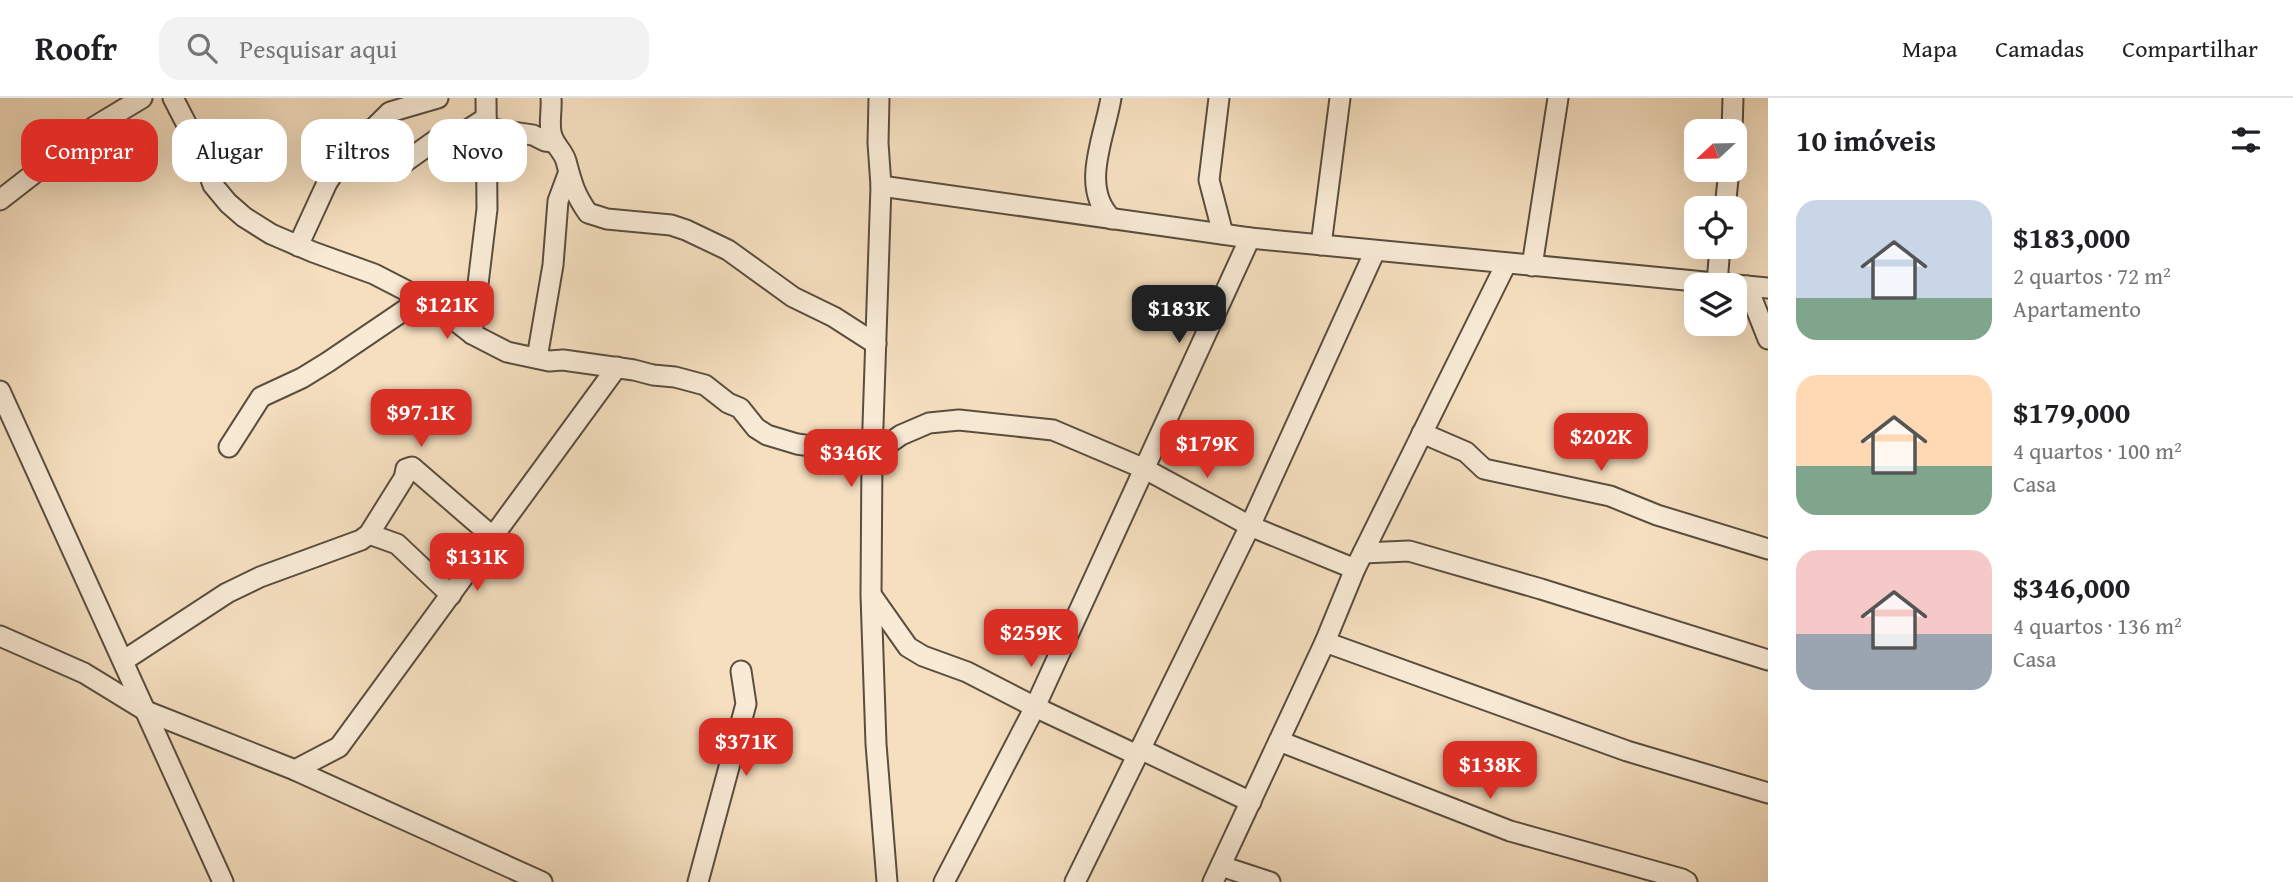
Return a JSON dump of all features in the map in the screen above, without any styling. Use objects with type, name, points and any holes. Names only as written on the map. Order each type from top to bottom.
[{"type":"street","points":[[0,200],[94,127],[142,98]]},
{"type":"street","points":[[173,98],[202,154],[213,185],[244,217],[271,234],[298,246],[374,274],[409,292],[418,301],[439,308],[472,334],[507,352],[537,359],[617,367],[705,385],[740,408],[756,428],[767,435],[797,444],[872,455],[901,435],[929,423],[959,420],[1053,430],[1145,469],[1250,526],[1359,561],[1409,551],[1768,660]]},
{"type":"street","points":[[298,246],[327,183],[341,161],[383,112],[438,98]]},
{"type":"street","points":[[486,98],[486,119]]},
{"type":"street","points":[[551,98],[553,142],[566,160],[568,174],[588,213],[607,219],[671,225],[686,230],[728,250],[793,297],[834,317],[876,344]]},
{"type":"street","points":[[880,98],[878,143],[881,186],[872,455],[871,595],[876,744],[887,882]]},
{"type":"street","points":[[1111,98],[1098,158],[1096,184],[1100,204],[1112,219]]},
{"type":"street","points":[[1219,98],[1209,180],[1223,234]]},
{"type":"street","points":[[1321,245],[1340,98]]},
{"type":"street","points":[[1532,266],[1559,98]]},
{"type":"street","points":[[1732,119],[1733,98]]},
{"type":"street","points":[[383,112],[383,162],[393,166],[405,162],[428,146]]},
{"type":"street","points":[[527,133],[553,142]]},
{"type":"street","points":[[537,359],[553,265],[558,201],[568,174]]},
{"type":"street","points":[[472,334],[487,209],[487,182]]},
{"type":"street","points":[[881,186],[1250,238],[1684,280]]},
{"type":"street","points":[[944,882],[1035,707],[1250,238]]},
{"type":"street","points":[[1075,882],[1250,526],[1375,251]]},
{"type":"street","points":[[1270,882],[1217,874],[1325,642],[1359,561],[1506,264]]},
{"type":"street","points":[[1768,288],[1747,286],[1768,338]]},
{"type":"street","points":[[229,447],[261,397],[328,362],[418,301]]},
{"type":"street","points":[[295,770],[339,747],[617,367]]},
{"type":"street","points":[[0,391],[223,882]]},
{"type":"street","points":[[1422,433],[1466,452],[1484,469],[1610,496],[1657,516],[1768,549]]},
{"type":"street","points":[[123,661],[227,593],[260,577],[361,540],[369,534],[404,478],[406,469],[412,467],[493,537]]},
{"type":"street","points":[[369,534],[397,544],[451,595]]},
{"type":"street","points":[[871,595],[908,646],[923,656],[967,672],[1035,707],[1251,802]]},
{"type":"street","points":[[0,636],[84,673],[146,711],[295,770],[542,882]]},
{"type":"street","points":[[1325,642],[1627,751],[1768,793]]},
{"type":"street","points":[[698,882],[746,704],[741,671]]},
{"type":"street","points":[[1279,741],[1510,831],[1687,882]]}]
